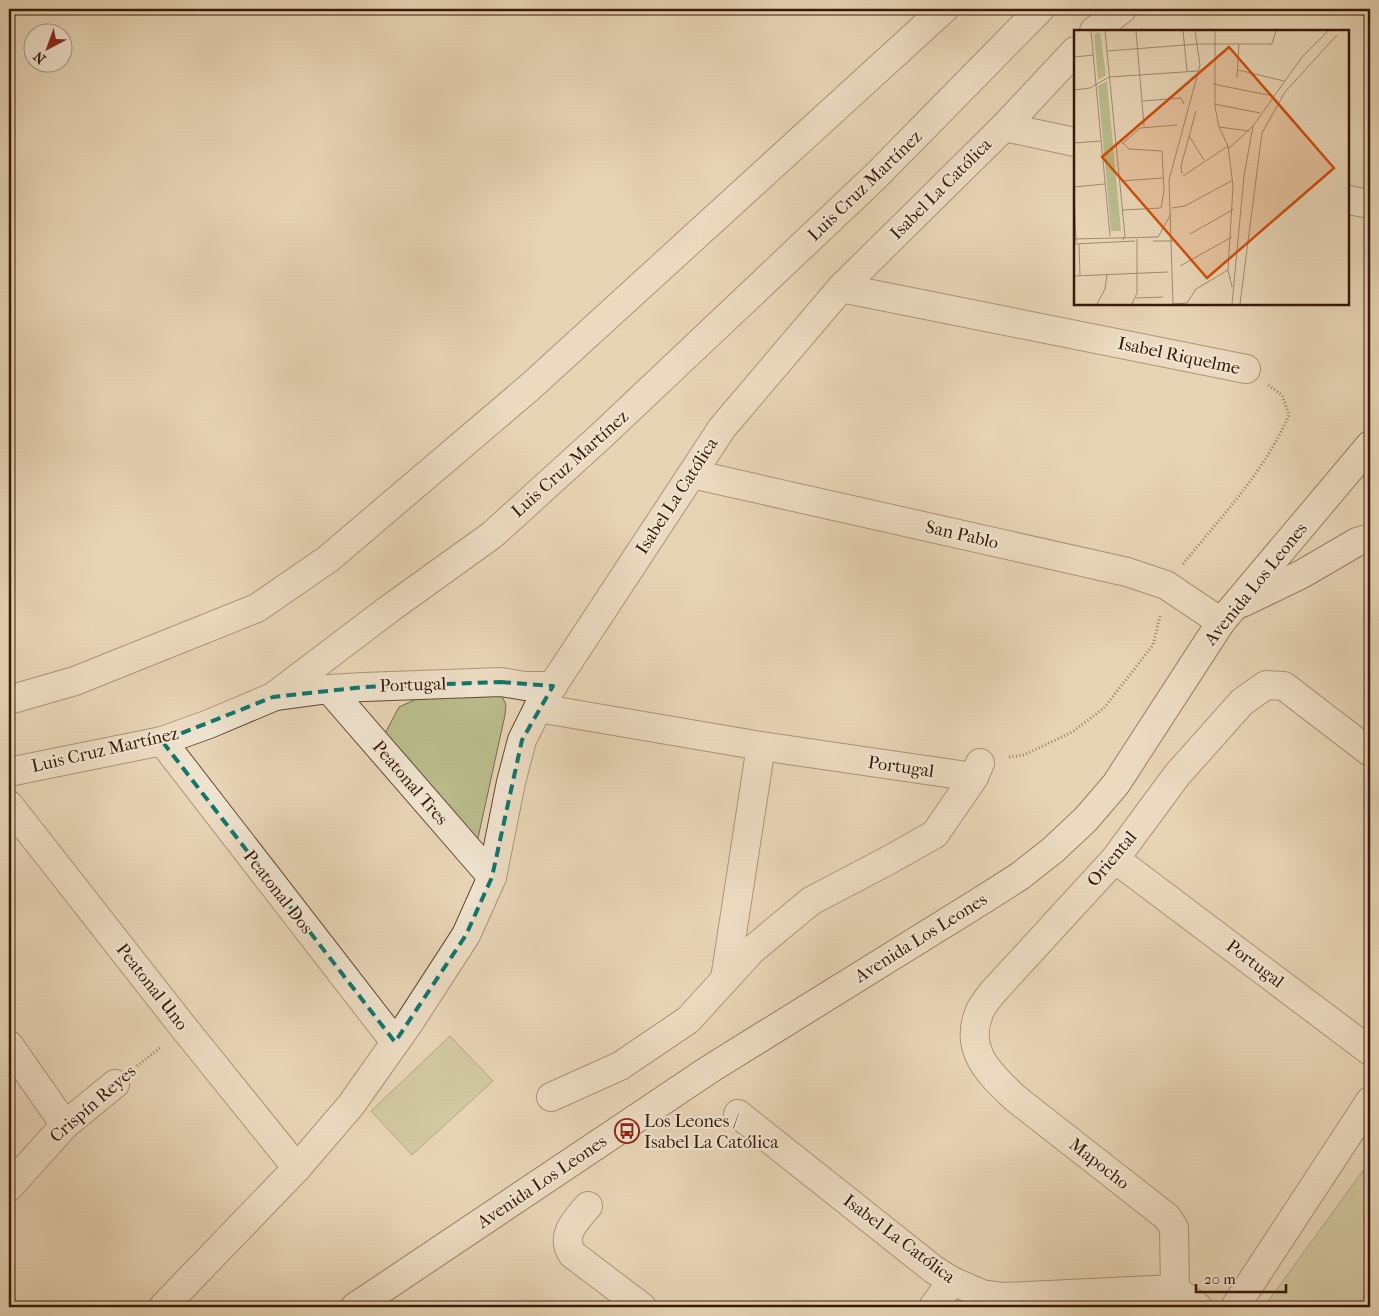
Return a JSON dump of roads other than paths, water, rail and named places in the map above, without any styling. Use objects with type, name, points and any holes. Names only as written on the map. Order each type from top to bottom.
[{"type":"street","points":[[9,700],[75,682],[257,608],[328,559],[530,387],[944,9]]},
{"type":"street","name":"Luis Cruz Martínez","points":[[9,772],[162,741],[209,724],[273,697],[492,535],[608,429],[876,176],[1040,9]]},
{"type":"street","points":[[1095,30],[1122,9]]},
{"type":"street","name":"Isabel La Católica","points":[[402,1032],[466,935],[492,877],[511,782],[522,740],[538,708],[722,428],[841,288],[1004,127],[1074,52]]},
{"type":"street","points":[[1004,127],[1074,142]]},
{"type":"street","points":[[1349,200],[1370,204]]},
{"type":"street","name":"Isabel Riquelme","points":[[841,288],[1246,369]]},
{"type":"street","name":"Avenida Los Leones","points":[[355,1307],[710,1069],[1020,876],[1053,850],[1086,819],[1116,784],[1226,615],[1370,445]]},
{"type":"street","name":"San Pablo","points":[[692,474],[1127,572],[1166,585],[1226,615]]},
{"type":"street","points":[[1226,615],[1357,542],[1370,538]]},
{"type":"street","name":"Portugal","points":[[273,697],[329,689],[501,682],[524,686],[553,686]]},
{"type":"street","name":"Oriental","points":[[980,1059],[974,1034],[979,1012],[983,1006],[998,986],[1115,859],[1177,775],[1242,702],[1266,685],[1284,686],[1370,752]]},
{"type":"street","name":"Peatonal Tres","points":[[329,689],[492,877]]},
{"type":"street","name":"Portugal","points":[[538,708],[761,746],[978,770],[935,834],[811,900],[751,951],[725,979]]},
{"type":"street","name":"Peatonal Dos","points":[[162,741],[402,1032]]},
{"type":"street","points":[[551,1097],[620,1066],[688,1020],[725,979],[761,746]]},
{"type":"street","name":"Peatonal Uno","points":[[9,806],[297,1168]]},
{"type":"street","name":"Portugal","points":[[1115,859],[1370,1051]]},
{"type":"street","points":[[163,1307],[297,1168],[351,1105],[402,1032]]},
{"type":"street","points":[[9,1045],[65,1125]]},
{"type":"street","name":"Mapocho","points":[[980,1059],[1015,1098],[1167,1217],[1174,1228],[1174,1289]]},
{"type":"street","name":"Crispín Reyes","points":[[9,1187],[65,1125],[115,1084]]},
{"type":"street","points":[[1235,1307],[1370,1101]]},
{"type":"street","name":"Isabel La Católica","points":[[738,1114],[933,1269],[952,1281],[982,1294],[1004,1297],[1174,1289]]},
{"type":"street","points":[[588,1206],[568,1233],[568,1248],[572,1254],[642,1307]]},
{"type":"street","points":[[932,1307],[952,1281]]},
{"type":"street","points":[[1174,1289],[1198,1307]]},
{"type":"place","name":"Los Leones / Isabel La Católica","points":[[627,1131]]}]
